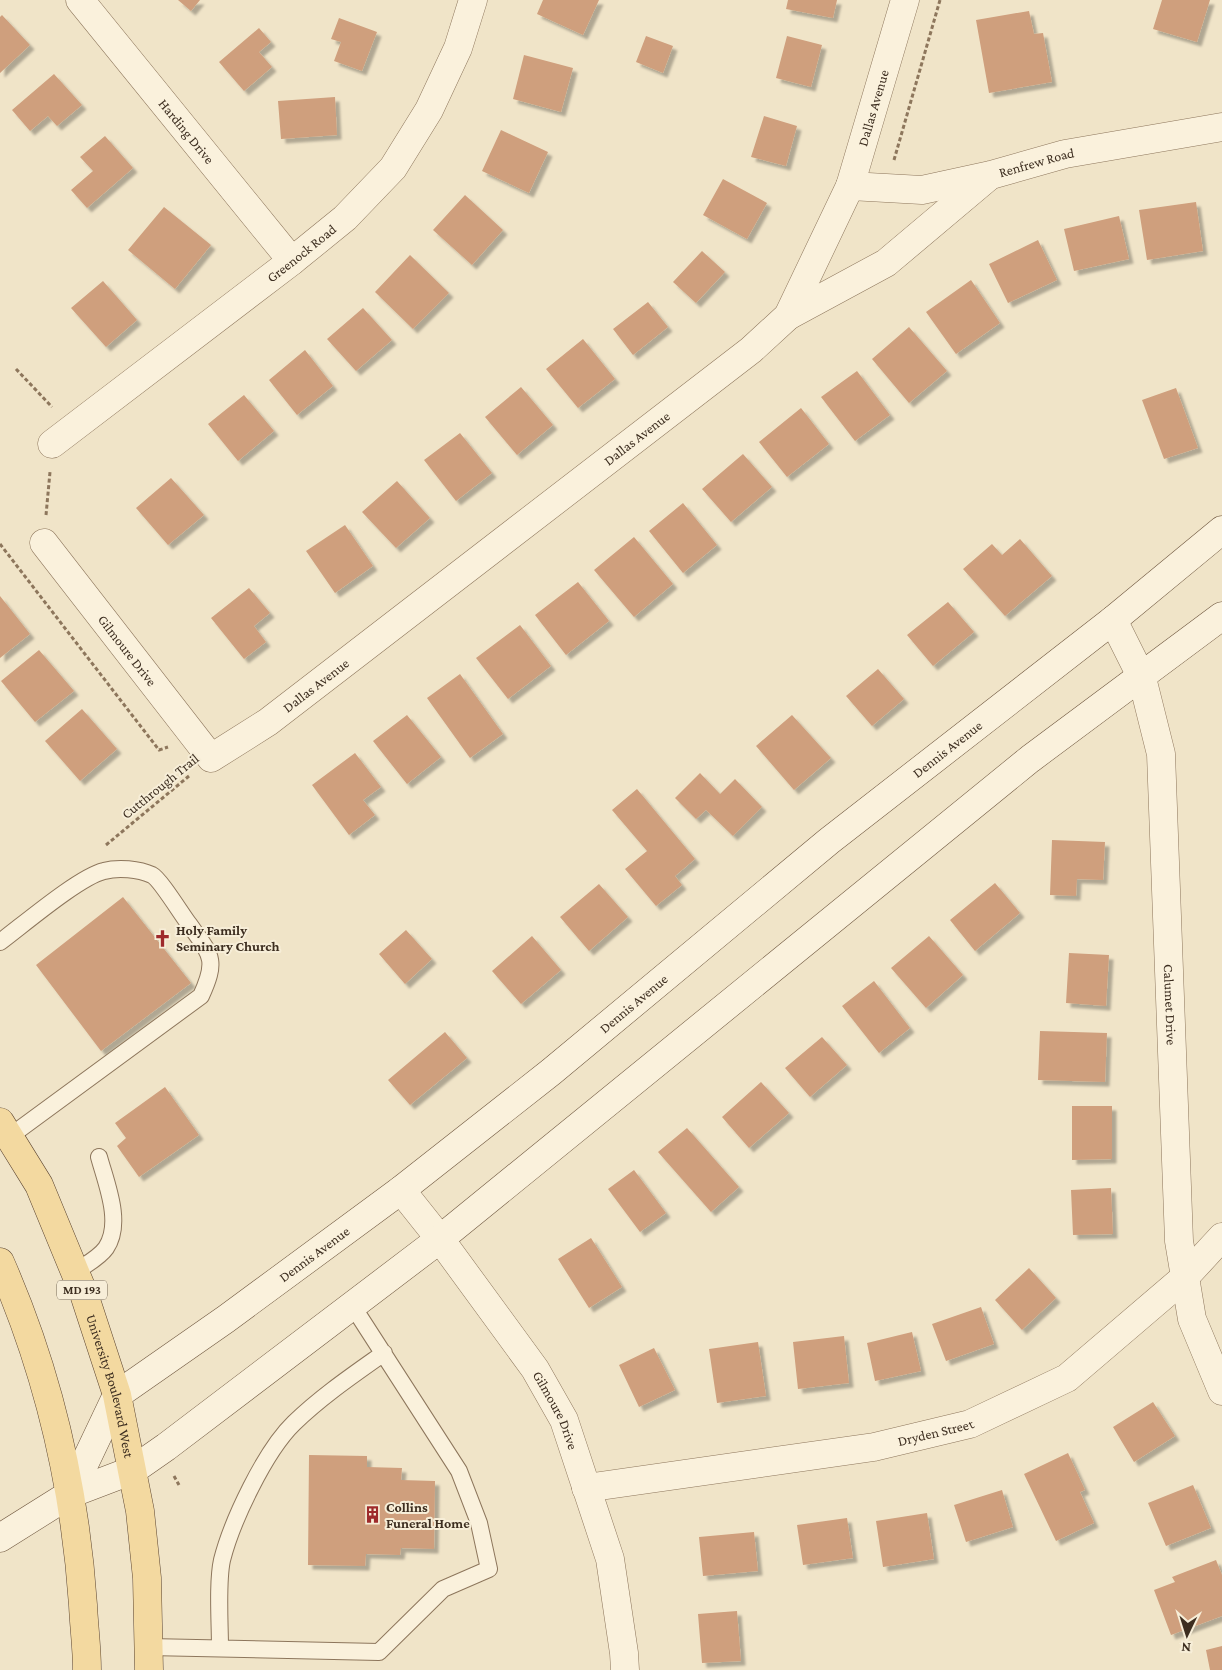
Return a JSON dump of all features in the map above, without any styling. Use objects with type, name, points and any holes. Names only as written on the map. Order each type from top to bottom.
[{"type":"main road","name":"University Boulevard West","points":[[5,1129],[39,1185],[75,1272],[117,1395],[133,1470],[147,1578],[149,1658]]},
{"type":"main road","points":[[0,1262],[22,1313],[44,1380],[70,1494],[79,1548],[87,1670]]},
{"type":"street","name":"Harding Drive","points":[[80,0],[292,262]]},
{"type":"street","name":"Greenock Road","points":[[62,436],[292,262],[345,218],[393,168],[430,110],[458,48],[473,0]]},
{"type":"street","name":"Dallas Avenue","points":[[204,749],[268,722],[751,350],[788,316],[850,186],[905,0]]},
{"type":"street","name":"Renfrew Road","points":[[850,186],[922,190],[991,175],[1065,154],[1222,127]]},
{"type":"street","points":[[788,316],[886,263],[991,175]]},
{"type":"street","name":"Dennis Avenue","points":[[117,1395],[226,1320],[401,1190],[551,1072],[830,841],[1113,620],[1222,530]]},
{"type":"street","name":"Gilmoure Drive","points":[[44,543],[204,749]]},
{"type":"street","points":[[0,1538],[70,1494],[133,1470],[352,1305],[440,1238],[1030,759],[1142,678],[1222,616]]},
{"type":"street","name":"Calumet Drive","points":[[1113,620],[1142,678],[1161,754],[1179,1241],[1192,1319],[1222,1391]]},
{"type":"street","name":"Gilmoure Drive","points":[[401,1190],[440,1238],[535,1369],[564,1420],[610,1559],[624,1652],[624,1670]]},
{"type":"street","name":"Dryden Street","points":[[586,1488],[874,1447],[970,1424],[1067,1378],[1184,1278],[1222,1238]]},
{"type":"street","points":[[70,1494],[117,1395]]},
{"type":"lane","points":[[0,942],[86,878],[104,871],[126,869],[154,876],[212,959],[209,978],[201,996],[5,1129]]},
{"type":"lane","points":[[75,1272],[101,1254],[112,1238],[110,1198],[99,1157]]},
{"type":"lane","points":[[149,1658],[220,1648],[379,1652],[442,1589],[490,1569],[479,1523],[459,1471],[352,1305]]},
{"type":"lane","points":[[220,1648],[222,1562],[237,1520],[262,1468],[292,1424],[330,1391],[384,1353]]},
{"type":"path","points":[[887,187],[940,0]]},
{"type":"path","points":[[16,369],[62,436],[44,543]]},
{"type":"path","points":[[0,544],[159,750],[204,749]]},
{"type":"path","name":"Cutthrough Trail","points":[[101,850],[204,749]]},
{"type":"building","points":[[178,0],[200,0],[191,11]]},
{"type":"building","points":[[543,0],[599,0],[583,35],[537,14]]},
{"type":"building","points":[[788,0],[837,0],[833,18],[786,9]]},
{"type":"building","points":[[1162,0],[1210,0],[1197,42],[1153,29]]},
{"type":"building","points":[[1029,11],[1034,34],[1043,33],[1052,82],[989,93],[976,20]]},
{"type":"building","points":[[2,15],[30,45],[0,73],[0,17]]},
{"type":"building","points":[[339,18],[377,32],[362,71],[334,61],[341,42],[331,39]]},
{"type":"building","points":[[259,28],[271,42],[259,52],[272,67],[244,91],[219,62]]},
{"type":"building","points":[[646,36],[673,46],[663,73],[636,62]]},
{"type":"building","points":[[787,36],[822,45],[811,87],[776,78]]},
{"type":"building","points":[[524,55],[573,68],[561,112],[513,99]]},
{"type":"building","points":[[54,74],[82,105],[57,126],[48,116],[30,131],[12,110]]},
{"type":"building","points":[[335,97],[337,135],[281,139],[278,101]]},
{"type":"building","points":[[764,116],[797,126],[786,166],[751,157]]},
{"type":"building","points":[[501,130],[548,152],[529,193],[482,171]]},
{"type":"building","points":[[105,136],[133,168],[87,208],[71,190],[93,171],[80,157]]},
{"type":"building","points":[[723,179],[767,203],[747,239],[703,215]]},
{"type":"building","points":[[465,195],[503,230],[472,265],[433,230]]},
{"type":"building","points":[[1196,202],[1203,251],[1147,260],[1139,210]]},
{"type":"building","points":[[164,207],[211,245],[175,289],[128,250]]},
{"type":"building","points":[[1119,216],[1129,259],[1074,271],[1064,229]]},
{"type":"building","points":[[1038,240],[1057,280],[1008,303],[989,264]]},
{"type":"building","points":[[702,251],[725,272],[696,303],[673,282]]},
{"type":"building","points":[[410,255],[449,293],[413,329],[375,292]]},
{"type":"building","points":[[971,280],[1000,323],[956,354],[926,312]]},
{"type":"building","points":[[103,281],[137,320],[106,347],[71,308]]},
{"type":"building","points":[[648,302],[668,327],[633,355],[613,329]]},
{"type":"building","points":[[363,308],[392,340],[356,371],[327,339]]},
{"type":"building","points":[[909,327],[947,371],[909,403],[872,359]]},
{"type":"building","points":[[583,339],[615,379],[578,408],[546,369]]},
{"type":"building","points":[[305,350],[333,386],[297,415],[269,380]]},
{"type":"building","points":[[857,371],[890,415],[855,441],[821,397]]},
{"type":"building","points":[[521,387],[553,425],[517,455],[485,417]]},
{"type":"building","points":[[1176,388],[1198,448],[1164,459],[1142,400]]},
{"type":"building","points":[[244,395],[274,431],[238,461],[208,424]]},
{"type":"building","points":[[801,408],[829,444],[787,477],[759,442]]},
{"type":"building","points":[[460,433],[492,473],[456,501],[424,460]]},
{"type":"building","points":[[743,454],[772,487],[731,522],[702,489]]},
{"type":"building","points":[[171,478],[204,515],[168,545],[136,508]]},
{"type":"building","points":[[397,481],[430,518],[396,548],[362,512]]},
{"type":"building","points":[[683,503],[717,545],[683,573],[649,531]]},
{"type":"building","points":[[345,525],[373,566],[335,593],[306,551]]},
{"type":"building","points":[[634,537],[673,584],[634,617],[594,570]]},
{"type":"building","points":[[1020,539],[1052,576],[1005,616],[963,569],[992,544],[1002,555]]},
{"type":"building","points":[[578,582],[609,621],[566,655],[535,615]]},
{"type":"building","points":[[249,588],[270,613],[254,626],[266,642],[244,659],[211,618]]},
{"type":"building","points":[[0,596],[30,634],[0,658]]},
{"type":"building","points":[[948,602],[974,632],[933,666],[907,635]]},
{"type":"building","points":[[520,625],[551,666],[508,699],[476,658]]},
{"type":"building","points":[[39,650],[74,691],[35,722],[1,681]]},
{"type":"building","points":[[878,669],[904,699],[872,726],[846,696]]},
{"type":"building","points":[[460,674],[503,734],[470,758],[427,698]]},
{"type":"building","points":[[82,709],[117,749],[80,781],[45,741]]},
{"type":"building","points":[[407,715],[441,757],[407,784],[373,741]]},
{"type":"building","points":[[792,715],[831,758],[794,790],[756,746]]},
{"type":"building","points":[[355,753],[381,787],[363,800],[375,815],[349,835],[312,785]]},
{"type":"building","points":[[700,773],[720,794],[735,779],[762,807],[733,836],[706,810],[696,819],[675,798]]},
{"type":"building","points":[[637,789],[695,859],[675,876],[682,885],[656,906],[625,869],[647,851],[612,810]]},
{"type":"building","points":[[1052,840],[1105,842],[1103,880],[1077,879],[1076,896],[1050,895]]},
{"type":"building","points":[[995,883],[1020,913],[975,951],[950,920]]},
{"type":"building","points":[[599,884],[628,917],[589,951],[560,917]]},
{"type":"building","points":[[123,897],[191,983],[101,1051],[36,965]]},
{"type":"building","points":[[406,930],[432,959],[405,984],[379,954]]},
{"type":"building","points":[[532,936],[561,970],[521,1004],[492,971]]},
{"type":"building","points":[[929,936],[963,975],[926,1008],[891,968]]},
{"type":"building","points":[[1069,953],[1109,955],[1106,1006],[1066,1003]]},
{"type":"building","points":[[874,981],[910,1028],[879,1053],[842,1006]]},
{"type":"building","points":[[1040,1031],[1107,1033],[1105,1082],[1038,1080]]},
{"type":"building","points":[[445,1032],[467,1058],[410,1105],[388,1080]]},
{"type":"building","points":[[822,1037],[847,1065],[810,1097],[785,1068]]},
{"type":"building","points":[[761,1082],[789,1113],[749,1148],[722,1117]]},
{"type":"building","points":[[165,1087],[199,1135],[139,1177],[117,1146],[126,1138],[115,1123]]},
{"type":"building","points":[[1072,1106],[1112,1106],[1112,1159],[1072,1160]]},
{"type":"building","points":[[687,1128],[739,1187],[711,1212],[658,1152]]},
{"type":"building","points":[[634,1170],[666,1213],[640,1232],[608,1189]]},
{"type":"building","points":[[1111,1188],[1113,1234],[1073,1235],[1071,1190]]},
{"type":"building","points":[[591,1238],[622,1287],[589,1308],[558,1259]]},
{"type":"building","points":[[1029,1268],[1056,1298],[1022,1330],[995,1300]]},
{"type":"building","points":[[981,1307],[994,1344],[946,1361],[932,1324]]},
{"type":"building","points":[[912,1332],[921,1371],[875,1381],[867,1343]]},
{"type":"building","points":[[844,1336],[849,1383],[798,1389],[793,1342]]},
{"type":"building","points":[[758,1342],[766,1396],[717,1403],[709,1349]]},
{"type":"building","points":[[654,1348],[675,1390],[639,1407],[619,1365]]},
{"type":"building","points":[[1153,1402],[1175,1436],[1134,1462],[1113,1427]]},
{"type":"building","points":[[1068,1453],[1085,1490],[1080,1492],[1094,1523],[1056,1541],[1024,1474]]},
{"type":"building","name":"Collins Funeral Home","points":[[309,1455],[367,1456],[367,1467],[402,1468],[401,1480],[435,1481],[434,1549],[401,1548],[400,1555],[366,1554],[365,1566],[308,1565]]},
{"type":"building","points":[[1193,1485],[1211,1528],[1166,1546],[1148,1503]]},
{"type":"building","points":[[1002,1490],[1013,1527],[966,1542],[954,1505]]},
{"type":"building","points":[[927,1513],[934,1559],[883,1567],[876,1521]]},
{"type":"building","points":[[847,1518],[853,1558],[803,1565],[797,1525]]},
{"type":"building","points":[[754,1532],[758,1571],[703,1576],[699,1537]]},
{"type":"building","points":[[1216,1560],[1222,1575],[1222,1616],[1171,1635],[1154,1590],[1175,1582],[1172,1577]]},
{"type":"building","points":[[737,1611],[741,1661],[702,1663],[698,1614]]},
{"type":"building","points":[[1222,1646],[1222,1670],[1210,1670],[1206,1650]]},
{"type":"place","name":"Holy Family Seminary Church","points":[[162,938]]},
{"type":"place","name":"Collins Funeral Home","points":[[372,1515]]}]
